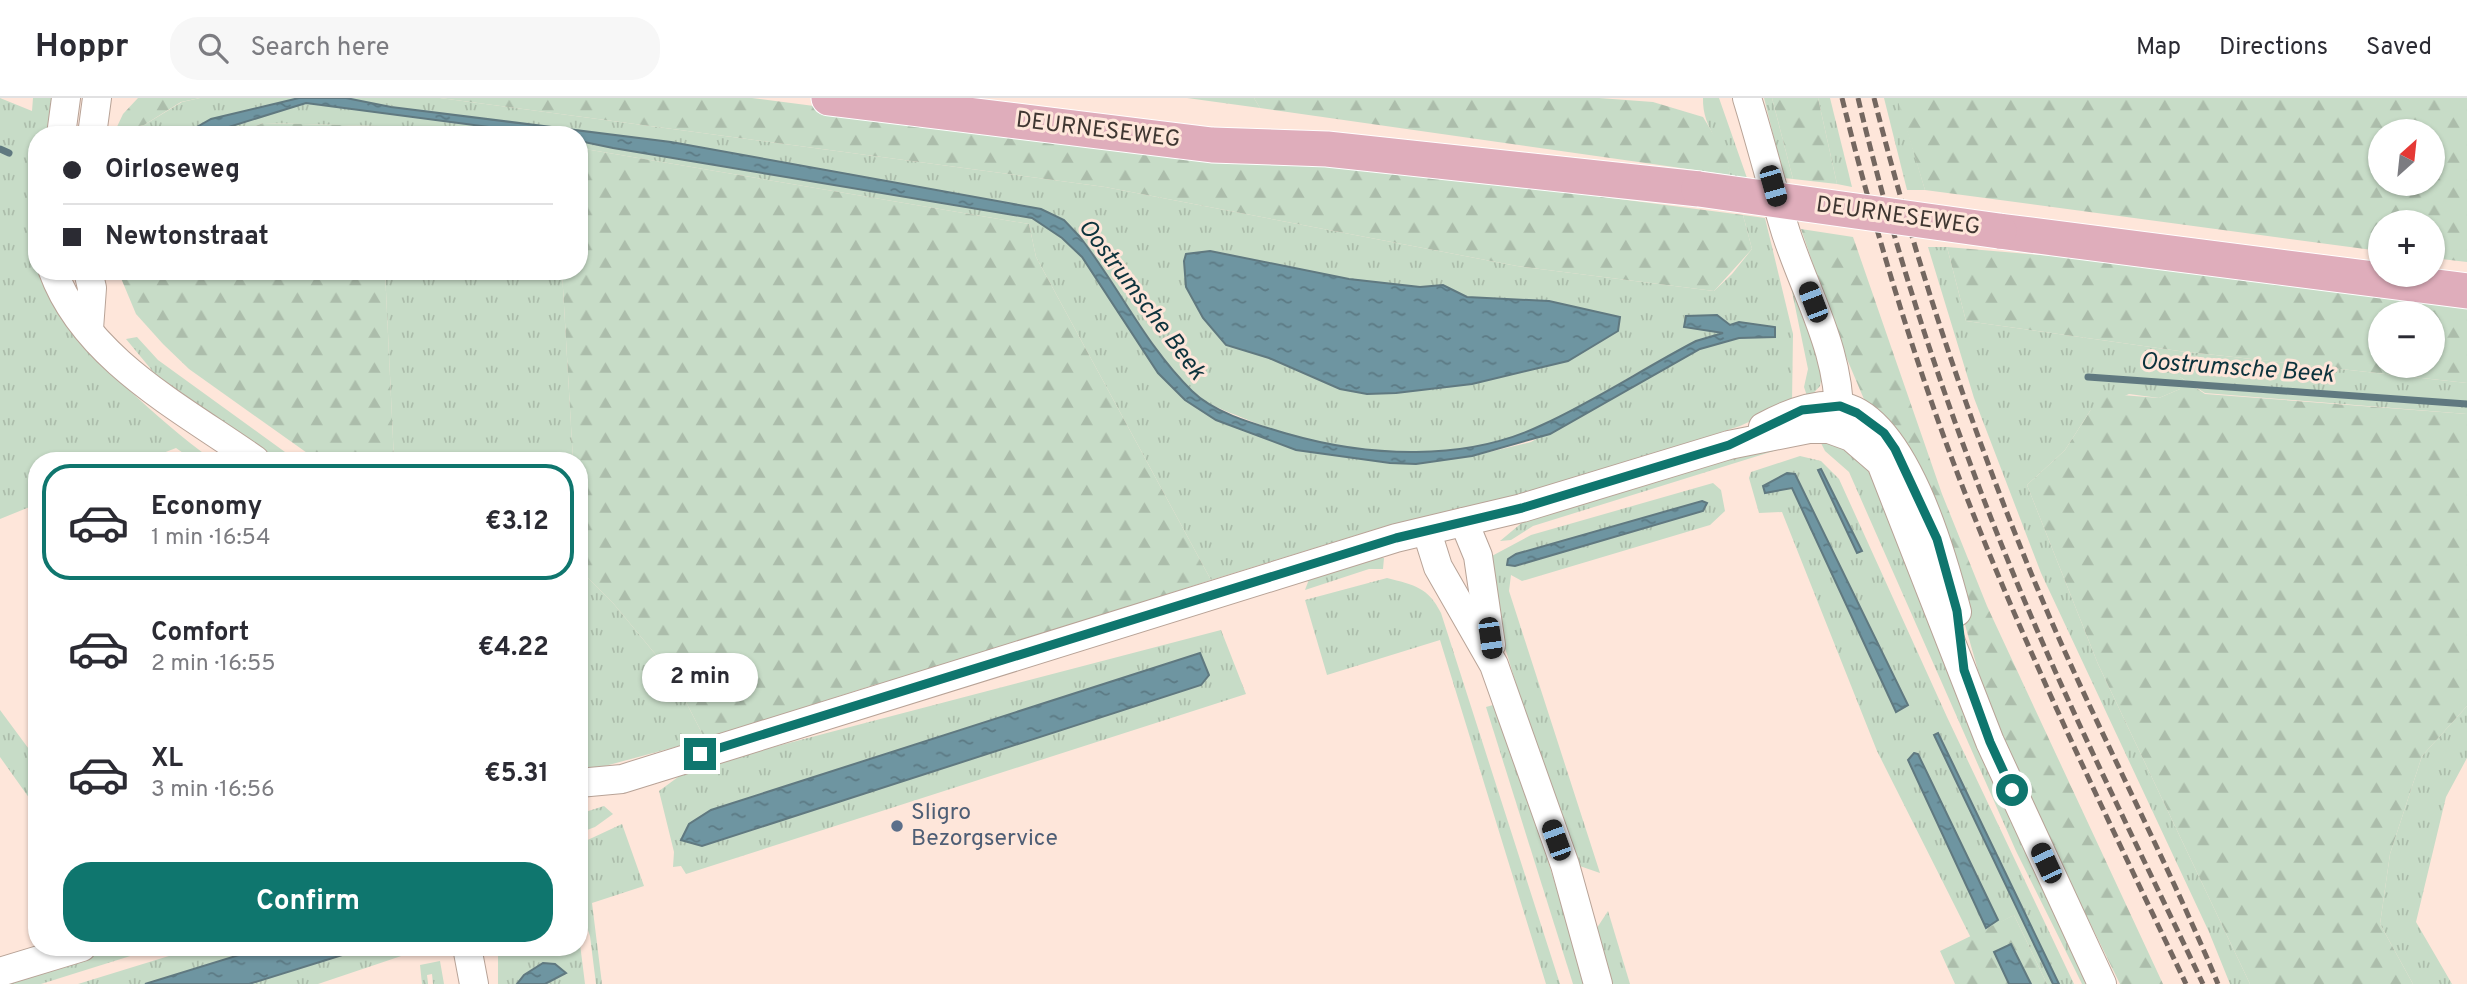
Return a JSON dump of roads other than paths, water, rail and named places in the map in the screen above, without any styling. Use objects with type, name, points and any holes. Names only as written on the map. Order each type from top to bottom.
[{"type":"main road","name":"DEURNESEWEG","points":[[829,98],[1212,145],[1327,149],[1699,189],[1999,231],[2467,291]]},
{"type":"main road","name":"DEURNESEWEG","points":[[1030,98],[1211,122],[1327,149]]},
{"type":"street","points":[[62,126],[66,98]]},
{"type":"street","points":[[93,126],[97,98]]},
{"type":"street","points":[[1747,98],[1787,233],[1831,348],[1839,419]]},
{"type":"street","points":[[57,280],[67,302],[108,352],[140,379],[244,452]]},
{"type":"street","points":[[89,329],[90,280]]},
{"type":"street","points":[[588,798],[622,779],[1396,538],[1522,508],[1729,445],[1802,410],[1839,419],[1857,413],[1884,433],[1895,449],[1937,539],[1957,611],[1964,670],[1990,742],[2102,984]]},
{"type":"street","points":[[1464,522],[1478,556],[1494,665]]},
{"type":"street","points":[[1427,532],[1438,567],[1494,665],[1565,864],[1598,984]]},
{"type":"street","points":[[588,782],[622,779]]},
{"type":"street","points":[[0,972],[52,956]]},
{"type":"street","points":[[469,956],[474,984]]},
{"type":"street","points":[[486,956],[486,984]]},
{"type":"water","points":[[299,98],[346,98],[391,107],[543,126],[482,126],[306,103],[232,126],[199,126],[211,119]]},
{"type":"water","points":[[588,132],[671,142],[1041,209],[1064,220],[1080,237],[1161,355],[1201,399],[1251,423],[1351,448],[1416,452],[1449,450],[1512,437],[1581,406],[1696,341],[1723,333],[1684,327],[1686,316],[1717,315],[1730,325],[1739,322],[1775,327],[1775,337],[1739,338],[1700,349],[1550,434],[1472,456],[1416,464],[1296,450],[1216,420],[1185,400],[1158,373],[1082,257],[1062,238],[1032,218],[588,143]]},
{"type":"water","points":[[1210,251],[1349,279],[1420,287],[1443,285],[1467,297],[1549,301],[1620,317],[1618,331],[1568,361],[1472,384],[1396,393],[1367,394],[1340,389],[1269,358],[1226,345],[1203,318],[1186,287],[1186,254]]},
{"type":"water","points":[[1821,469],[1862,551],[1857,553],[1818,470]]},
{"type":"water","points":[[1787,473],[1795,474],[1908,705],[1896,712],[1792,488],[1765,493],[1763,486]]},
{"type":"water","points":[[1702,501],[1707,503],[1703,511],[1515,566],[1507,565],[1508,559],[1516,554]]},
{"type":"water","points":[[1200,653],[1209,675],[1201,685],[702,846],[681,840],[689,824],[711,810]]},
{"type":"water","points":[[1938,733],[2059,984],[2053,984],[1934,735]]},
{"type":"water","points":[[1914,753],[1918,754],[1998,920],[1986,928],[1908,760]]},
{"type":"water","points":[[2011,944],[2031,984],[2009,984],[1994,952]]},
{"type":"water","points":[[236,956],[339,956],[249,984],[145,984]]},
{"type":"water","points":[[543,963],[555,964],[566,973],[545,984],[517,984],[524,975]]},
{"type":"waterway","name":"Oostrumsche Beek","points":[[0,149],[9,153]]},
{"type":"waterway","name":"Oostrumsche Beek","points":[[2088,377],[2467,404]]},
{"type":"railway","points":[[1842,98],[1893,284],[1955,467],[2036,663],[2186,984]]},
{"type":"railway","points":[[1858,98],[1909,286],[1972,470],[2064,690],[2203,984]]},
{"type":"railway","points":[[1874,98],[1926,283],[1967,405],[2012,525],[2058,635],[2218,984]]},
{"type":"place","name":"Sligro Bezorgservice","points":[[897,826]]}]
